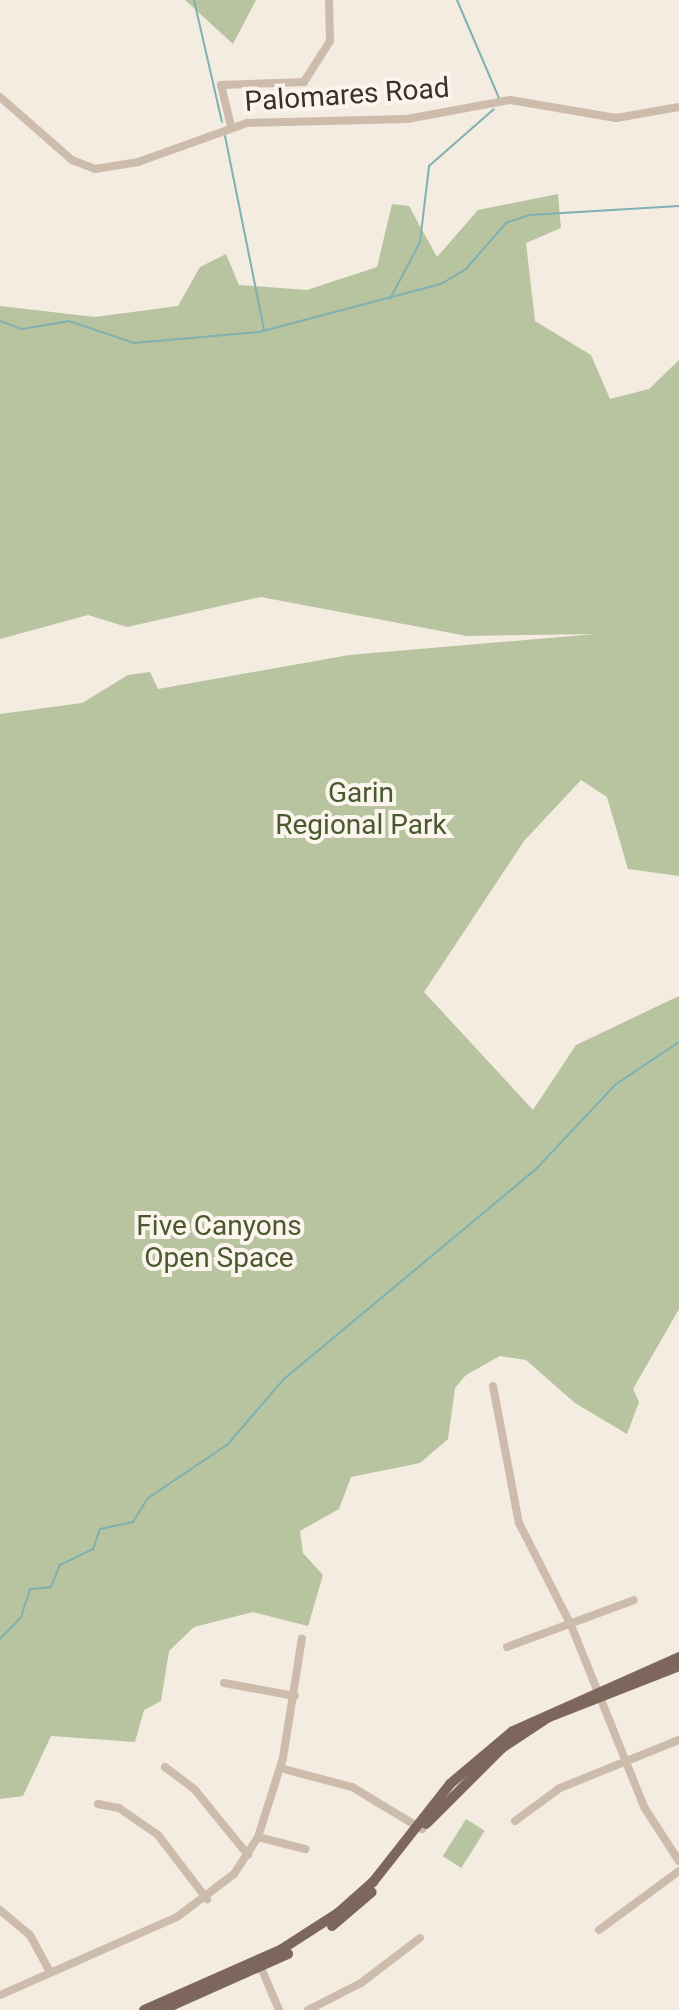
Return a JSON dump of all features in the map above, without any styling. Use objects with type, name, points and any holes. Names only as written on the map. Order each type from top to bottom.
[{"type":"main road","points":[[162,2010],[259,1964],[351,1912],[420,1827],[495,1743],[596,1692],[679,1657]]},
{"type":"main road","points":[[596,1692],[679,1666]]},
{"type":"main road","points":[[144,2010],[259,1964]]},
{"type":"street","points":[[231,126],[221,85],[304,82],[330,41],[329,0]]},
{"type":"street","name":"Palomares Road","points":[[0,97],[72,160],[95,169],[138,162],[231,126],[407,119],[510,100],[616,118],[679,107]]},
{"type":"street","points":[[493,1386],[519,1523],[571,1625],[621,1759],[679,1861]]},
{"type":"street","points":[[507,1647],[634,1600]]},
{"type":"street","points":[[0,1995],[207,1899],[248,1855],[258,1837],[280,1768],[295,1696],[302,1638]]},
{"type":"street","points":[[224,1683],[295,1696]]},
{"type":"street","points":[[515,1821],[560,1788],[621,1759],[679,1740]]},
{"type":"street","points":[[165,1767],[195,1790],[248,1855]]},
{"type":"street","points":[[280,1768],[352,1787],[420,1827]]},
{"type":"street","points":[[98,1804],[119,1808],[158,1835],[207,1899]]},
{"type":"street","points":[[258,1837],[305,1849]]},
{"type":"street","points":[[599,1930],[679,1871]]},
{"type":"street","points":[[0,1910],[30,1935],[50,1972]]},
{"type":"street","points":[[308,2010],[361,1983],[420,1938]]},
{"type":"street","points":[[259,1964],[279,2010]]},
{"type":"green space","points":[[185,0],[256,0],[233,44]]},
{"type":"green space","points":[[558,194],[561,228],[526,243],[535,321],[591,355],[610,399],[649,389],[679,360],[679,876],[628,869],[607,797],[581,780],[524,841],[424,992],[533,1110],[576,1045],[679,996],[679,1309],[633,1389],[639,1402],[627,1434],[575,1403],[526,1360],[500,1356],[466,1375],[455,1388],[448,1439],[420,1463],[351,1477],[339,1509],[300,1531],[303,1553],[323,1575],[308,1626],[253,1612],[194,1627],[169,1651],[161,1701],[144,1710],[135,1742],[51,1736],[23,1796],[0,1799],[0,714],[82,703],[128,675],[150,672],[158,689],[349,655],[596,634],[467,636],[261,597],[127,627],[88,615],[0,639],[0,306],[95,317],[178,306],[200,267],[226,254],[239,285],[307,290],[377,267],[392,204],[409,206],[437,257],[478,210]]},
{"type":"green space","points":[[466,1819],[485,1831],[461,1868],[443,1856]]},
{"type":"waterway","points":[[194,0],[222,122]]},
{"type":"waterway","points":[[457,0],[499,98]]},
{"type":"waterway","points":[[390,299],[420,242],[429,166],[494,109]]},
{"type":"waterway","points":[[225,136],[264,329]]},
{"type":"waterway","points":[[0,321],[22,329],[69,321],[134,343],[259,332],[441,284],[466,269],[506,223],[529,215],[679,206]]},
{"type":"waterway","points":[[0,1639],[21,1617],[30,1589],[51,1587],[60,1565],[93,1549],[100,1529],[133,1522],[148,1498],[227,1445],[284,1379],[538,1167],[615,1085],[679,1042]]},
{"type":"park label","name":"Garin Regional Park","points":[[361,809]]},
{"type":"park label","name":"Five Canyons Open Space","points":[[219,1242]]}]
